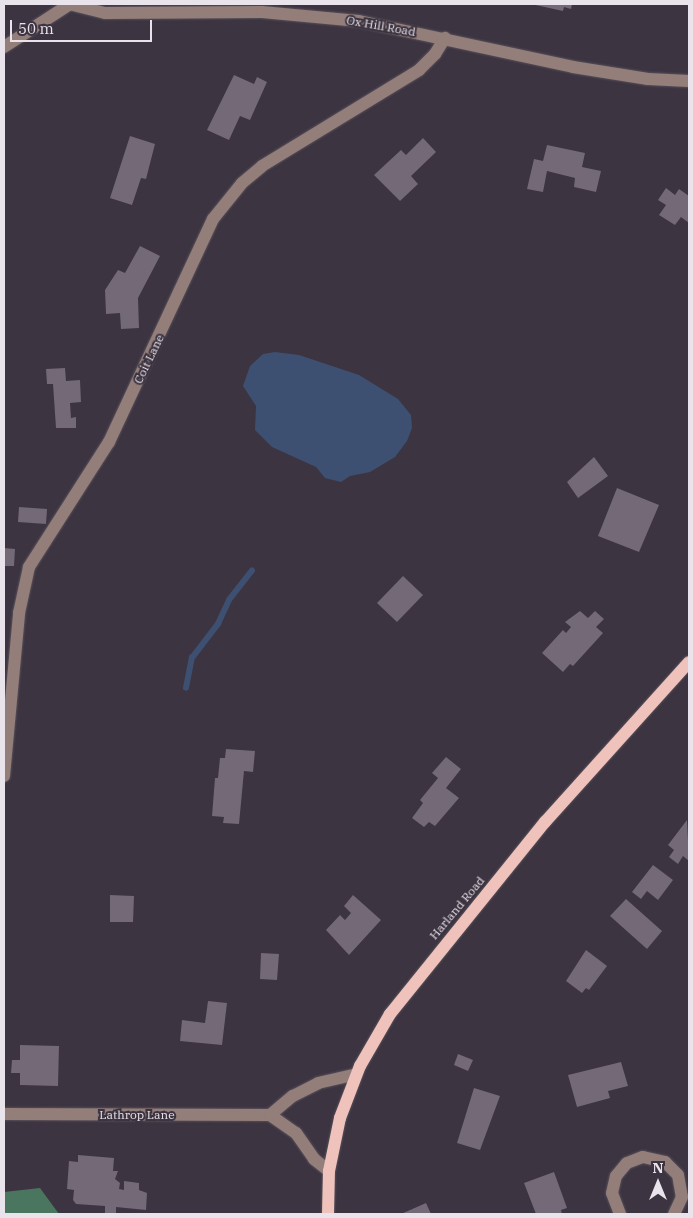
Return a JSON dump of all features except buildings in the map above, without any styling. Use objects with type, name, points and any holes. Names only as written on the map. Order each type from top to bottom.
[{"type":"main road","name":"Harland Road","points":[[328,1214],[329,1171],[340,1118],[356,1074],[390,1014],[429,962],[602,756],[689,662]]},
{"type":"street","name":"Ox Hill Road","points":[[70,4],[105,13],[262,12],[359,21],[573,67],[648,79],[689,81]]},
{"type":"street","points":[[4,47],[70,4]]},
{"type":"street","name":"Coit Lane","points":[[4,776],[19,613],[29,567],[108,442],[213,220],[242,183],[268,161],[419,70],[435,54],[445,38]]},
{"type":"street","points":[[329,1171],[314,1159],[296,1133],[270,1115],[293,1096],[318,1083],[356,1074]]},
{"type":"street","name":"Lathrop Lane","points":[[4,1114],[270,1115]]},
{"type":"street","points":[[620,1214],[612,1193],[616,1176],[632,1160],[649,1157],[670,1166],[680,1180],[682,1198],[674,1214]]},
{"type":"green space","points":[[40,1188],[59,1214],[4,1214],[4,1192]]},
{"type":"water","points":[[275,352],[299,355],[359,375],[398,399],[411,415],[412,428],[407,441],[395,457],[370,472],[350,476],[341,482],[325,478],[316,467],[272,447],[255,430],[256,406],[243,386],[250,366],[263,354]]},
{"type":"waterway","points":[[186,688],[192,658],[218,624],[229,600],[252,571]]}]
